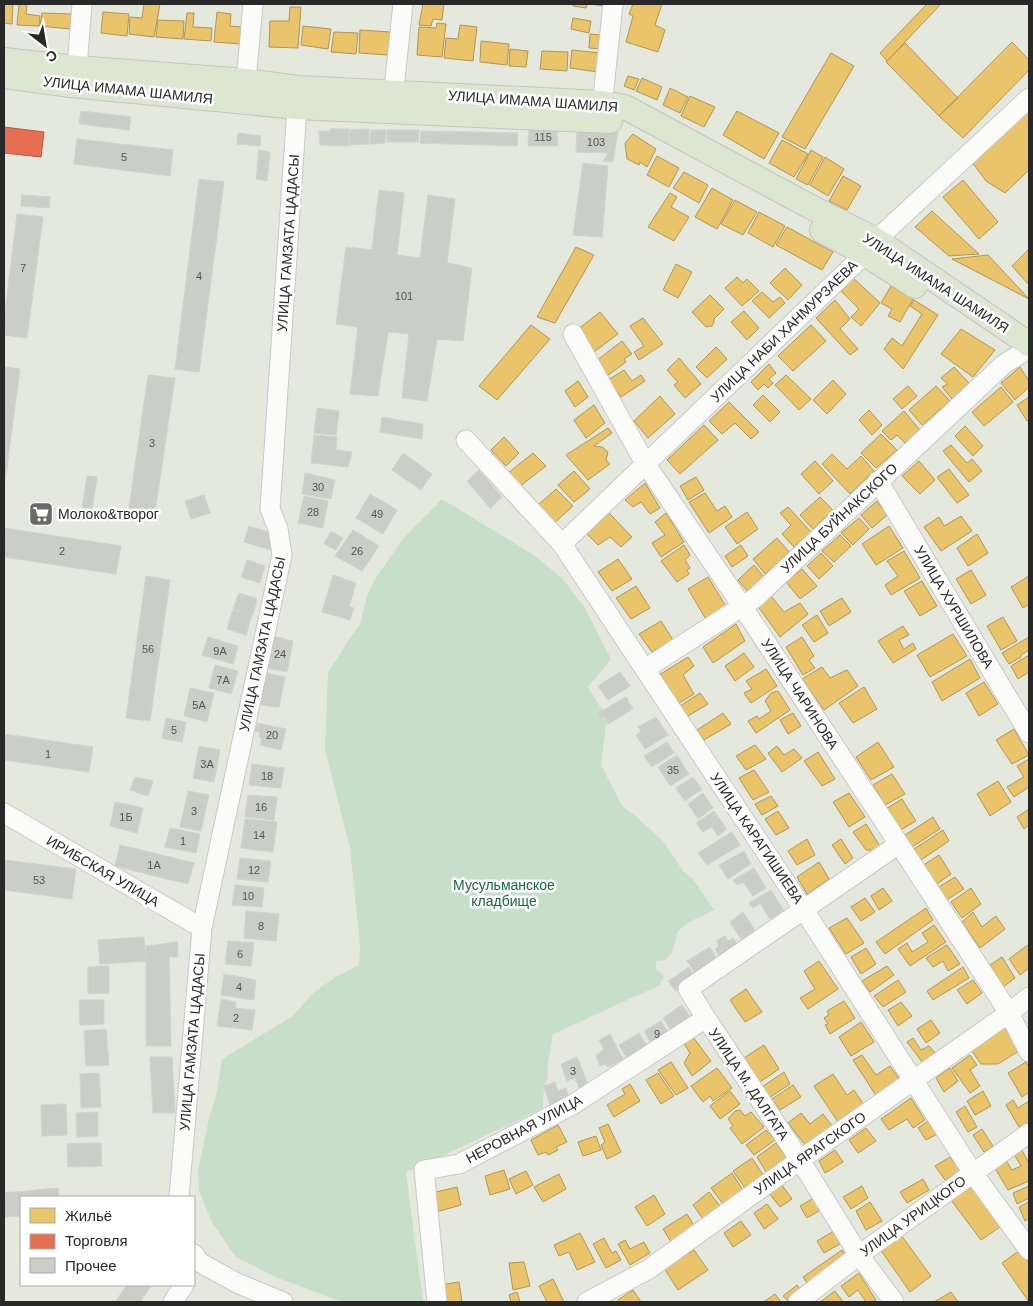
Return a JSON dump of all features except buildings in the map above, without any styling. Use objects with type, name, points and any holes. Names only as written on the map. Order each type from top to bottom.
[{"type":"main road","name":"УЛИЦА ИМАМА ШАМИЛЯ","points":[[4,60],[76,68],[246,81],[297,97],[391,111],[601,112],[625,107],[809,206],[1027,351]]},
{"type":"main road","name":"УЛИЦА ИМАМА ШАМИЛЯ","points":[[4,76],[71,85],[601,112]]},
{"type":"street","points":[[76,68],[82,4]]},
{"type":"street","points":[[246,81],[253,4]]},
{"type":"street","points":[[391,111],[403,4]]},
{"type":"street","points":[[601,112],[613,4]]},
{"type":"street","name":"УЛИЦА ГАМЗАТА ЦАДАСЫ","points":[[179,1196],[202,928],[282,555],[278,529],[270,509],[297,97]]},
{"type":"street","name":"УЛИЦА НАБИ ХАНМУРЗАЕВА","points":[[562,544],[870,247],[1029,98]]},
{"type":"street","name":"УЛИЦА ЧАРИНОВА","points":[[573,334],[645,464],[742,606],[899,844],[1009,1013],[1029,1052]]},
{"type":"street","name":"УЛИЦА БУЙНАКСКОГО","points":[[645,669],[755,598],[1004,364],[1027,351]]},
{"type":"street","name":"УЛИЦА КАРАГИШИЕВА","points":[[466,440],[562,544],[804,910],[973,1173],[1029,1250]]},
{"type":"street","name":"УЛИЦА ХУРШИЛОВА","points":[[878,481],[1029,733]]},
{"type":"street","name":"ИРИБСКАЯ УЛИЦА","points":[[4,813],[202,928]]},
{"type":"street","points":[[804,910],[899,844]]},
{"type":"street","name":"УЛИЦА М. ДАЛГАТА","points":[[804,910],[688,989],[800,1160],[859,1255],[894,1302]]},
{"type":"street","name":"УЛИЦА ЯРАГСКОГО","points":[[587,1302],[649,1269],[1029,997]]},
{"type":"street","name":"НЕРОВНАЯ УЛИЦА","points":[[437,1302],[424,1170],[459,1164],[572,1105],[706,1018]]},
{"type":"street","name":"УЛИЦА УРИЦКОГО","points":[[798,1302],[859,1255],[1029,1133]]},
{"type":"street","points":[[196,1262],[238,1284],[283,1302]]},
{"type":"street","points":[[173,1302],[183,1286]]},
{"type":"green space","name":"Мусульманское кладбище","points":[[442,499],[532,554],[561,577],[585,608],[611,659],[588,687],[607,718],[601,765],[622,806],[663,841],[683,871],[692,878],[714,910],[689,922],[678,931],[672,952],[665,960],[656,961],[656,970],[664,975],[660,985],[553,1034],[548,1063],[548,1078],[544,1086],[543,1108],[406,1172],[423,1302],[342,1302],[273,1276],[235,1256],[212,1222],[199,1191],[198,1170],[217,1092],[222,1059],[293,1016],[313,993],[334,978],[359,965],[360,945],[350,848],[325,750],[328,673],[360,624],[367,596],[375,579],[403,539]]},
{"type":"place","name":"Молоко&творог","points":[[41,514]]}]
